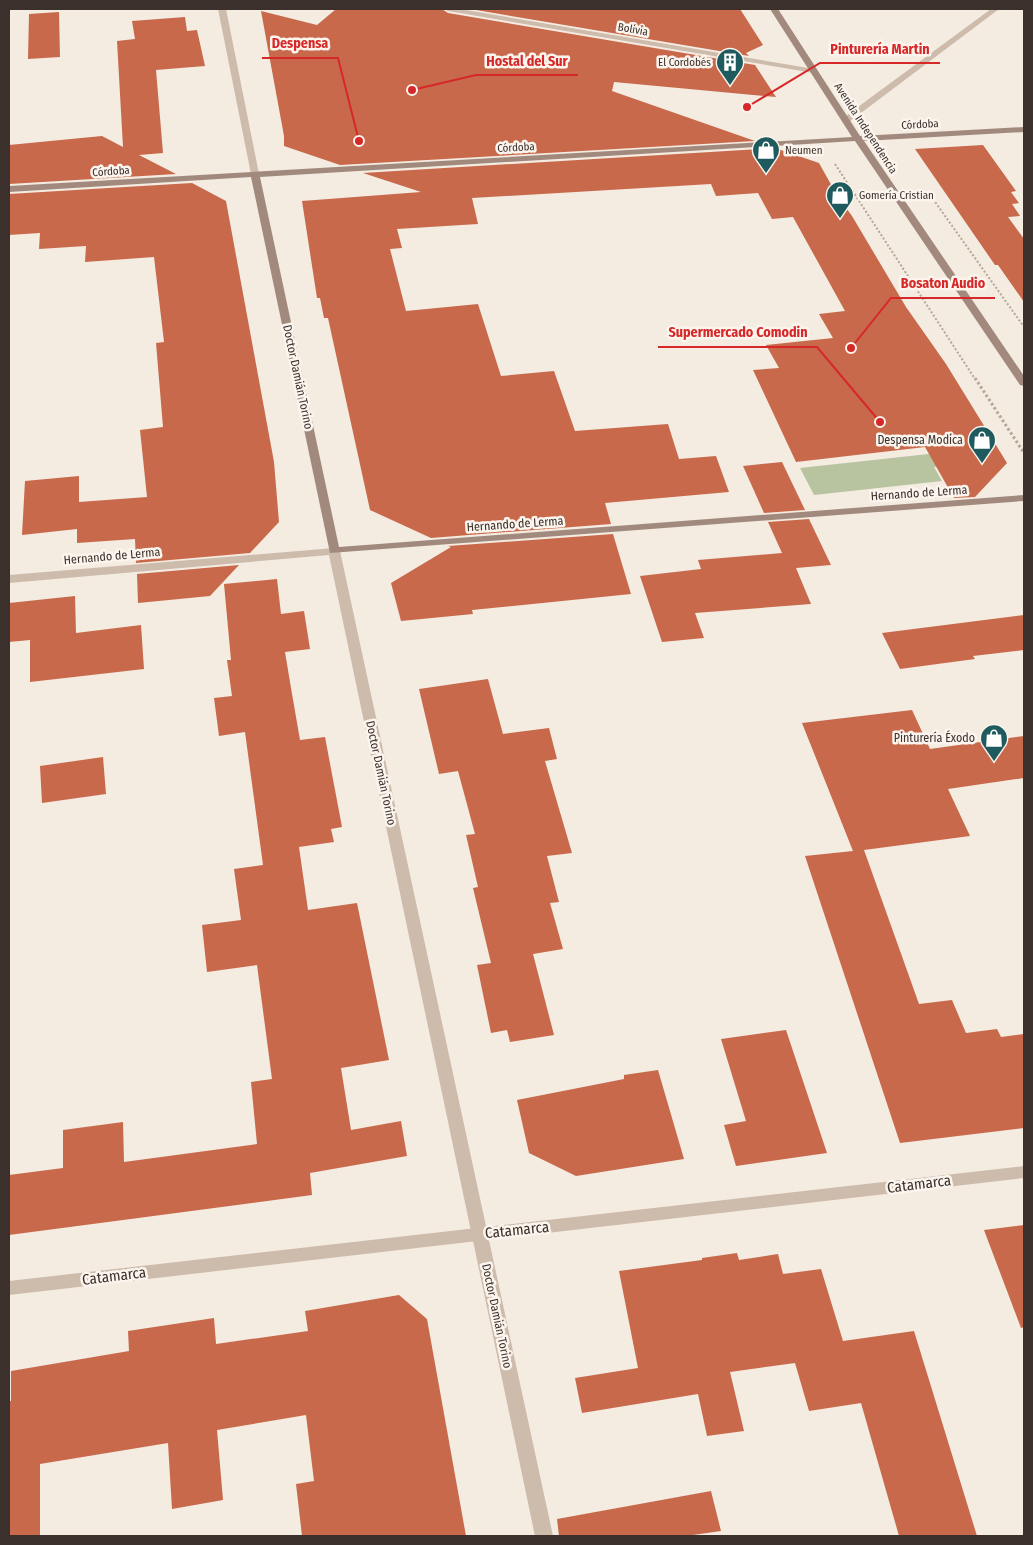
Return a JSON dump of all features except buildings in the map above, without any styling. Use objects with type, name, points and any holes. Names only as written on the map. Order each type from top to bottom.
[{"type":"main road","name":"Avenida Independencia","points":[[774,9],[858,139],[1024,383]]},
{"type":"main road","name":"Córdoba","points":[[9,189],[1024,129]]},
{"type":"main road","name":"Doctor Damián Torino","points":[[254,174],[334,552]]},
{"type":"main road","name":"Hernando de Lerma","points":[[334,552],[1024,498]]},
{"type":"street","name":"Doctor Damián Torino","points":[[222,9],[254,174]]},
{"type":"street","name":"Bolivia","points":[[448,9],[814,70]]},
{"type":"street","points":[[846,120],[995,9]]},
{"type":"street","name":"Doctor Damián Torino","points":[[334,552],[544,1536]]},
{"type":"street","name":"Hernando de Lerma","points":[[9,579],[334,552]]},
{"type":"street","name":"Catamarca","points":[[9,1288],[1024,1172]]},
{"type":"path","points":[[832,159],[1024,453]]},
{"type":"path","points":[[929,193],[1024,327]]},
{"type":"green space","points":[[947,452],[955,464],[934,467],[942,481],[814,495],[800,468]]},
{"type":"place","name":"El Cordobés","points":[[730,86]]},
{"type":"place","name":"Hostal del Sur","points":[[412,90]]},
{"type":"place","name":"Pinturería Martin","points":[[747,107]]},
{"type":"place","name":"Despensa","points":[[359,141]]},
{"type":"place","name":"Neumen","points":[[766,174]]},
{"type":"place","name":"Gomería Cristian","points":[[840,219]]},
{"type":"place","name":"Bosaton Audio","points":[[851,348]]},
{"type":"place","name":"Supermercado Comodin","points":[[880,422]]},
{"type":"place","name":"Despensa Modica","points":[[982,464]]},
{"type":"place","name":"Pinturería Éxodo","points":[[994,762]]}]
